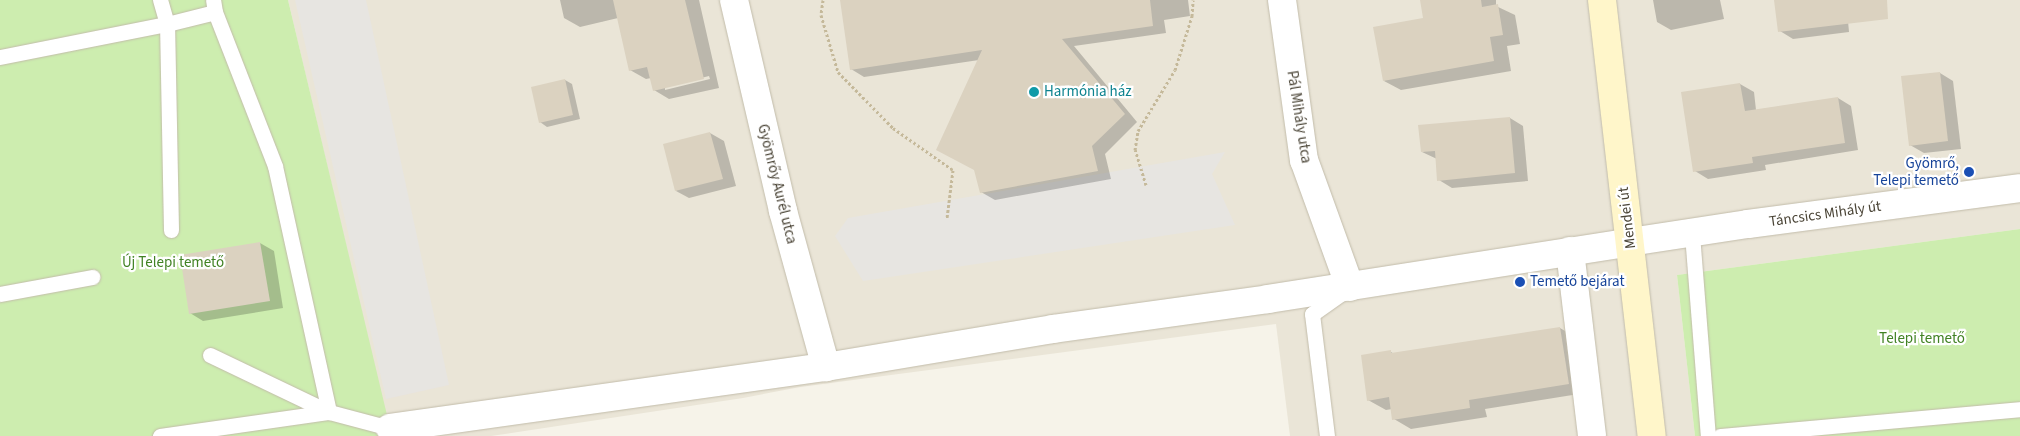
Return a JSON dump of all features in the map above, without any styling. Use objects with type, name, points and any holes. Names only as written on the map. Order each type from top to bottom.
[{"type":"main road","name":"Mendei út","points":[[1602,0],[1652,436]]},
{"type":"street","name":"Gyömrőy Aurél utca","points":[[734,0],[783,211],[826,367]]},
{"type":"street","name":"Pál Mihály utca","points":[[1282,0],[1304,160],[1350,287]]},
{"type":"street","name":"Táncsics Mihály út","points":[[390,428],[826,367],[1053,329],[1350,287],[1630,242],[2020,188]]},
{"type":"street","points":[[1570,251],[1592,436]]},
{"type":"lane","points":[[160,0],[167,24],[171,230]]},
{"type":"lane","points":[[0,57],[167,24],[214,6],[275,166],[329,412]]},
{"type":"lane","points":[[1692,234],[1708,436]]},
{"type":"lane","points":[[0,294],[92,277]]},
{"type":"lane","points":[[1327,436],[1312,314],[1350,287]]},
{"type":"lane","points":[[210,354],[329,412],[390,428]]},
{"type":"lane","points":[[1720,436],[2020,409]]},
{"type":"lane","points":[[160,436],[329,412]]},
{"type":"path","points":[[823,0],[821,15],[838,72],[893,128],[953,170],[947,218]]},
{"type":"path","points":[[1146,185],[1135,150],[1138,132],[1175,70],[1192,16],[1193,0]]},
{"type":"shaded area","points":[[288,0],[2020,0],[2020,229],[1677,275],[1695,436],[1290,436],[1276,324],[800,387],[743,398],[491,436],[391,436]]},
{"type":"shaded area","points":[[295,0],[366,0],[449,385],[386,399]]},
{"type":"shaded area","points":[[1225,152],[1212,174],[1235,225],[863,281],[835,236],[848,218]]},
{"type":"green space","name":"Új Telepi temető","points":[[0,0],[288,0],[392,436],[0,436]]},
{"type":"green space","name":"Telepi temető","points":[[2020,229],[2020,436],[1695,436],[1677,275]]},
{"type":"building","points":[[613,0],[685,0],[704,79],[653,91],[647,67],[629,71]]},
{"type":"building","name":"Harmónia ház","points":[[840,0],[1150,0],[1153,26],[1062,39],[1125,114],[1092,146],[1098,171],[980,193],[974,170],[936,150],[982,50],[850,70]]},
{"type":"building","points":[[1420,0],[1481,0],[1482,7],[1498,4],[1503,35],[1490,37],[1494,61],[1383,81],[1373,27],[1423,18]]},
{"type":"building","points":[[1774,0],[1887,0],[1888,19],[1778,32]]},
{"type":"building","points":[[1940,72],[1948,141],[1909,146],[1901,76]]},
{"type":"building","points":[[565,79],[573,115],[539,123],[531,87]]},
{"type":"building","points":[[1740,83],[1745,111],[1838,97],[1845,143],[1752,157],[1753,163],[1693,172],[1681,92]]},
{"type":"building","points":[[1510,117],[1515,173],[1437,181],[1435,151],[1421,152],[1418,125]]},
{"type":"building","points":[[710,132],[723,179],[675,191],[663,144]]},
{"type":"building","points":[[260,242],[270,301],[189,314],[180,255]]},
{"type":"building","points":[[1560,327],[1569,384],[1469,400],[1470,408],[1392,420],[1389,397],[1367,401],[1361,355],[1391,350],[1391,353]]},
{"type":"place","name":"Harmónia ház","points":[[1034,92]]},
{"type":"place","name":"Gyömrő, Telepi temető","points":[[1969,172]]},
{"type":"place","name":"Temető bejárat","points":[[1520,282]]}]
